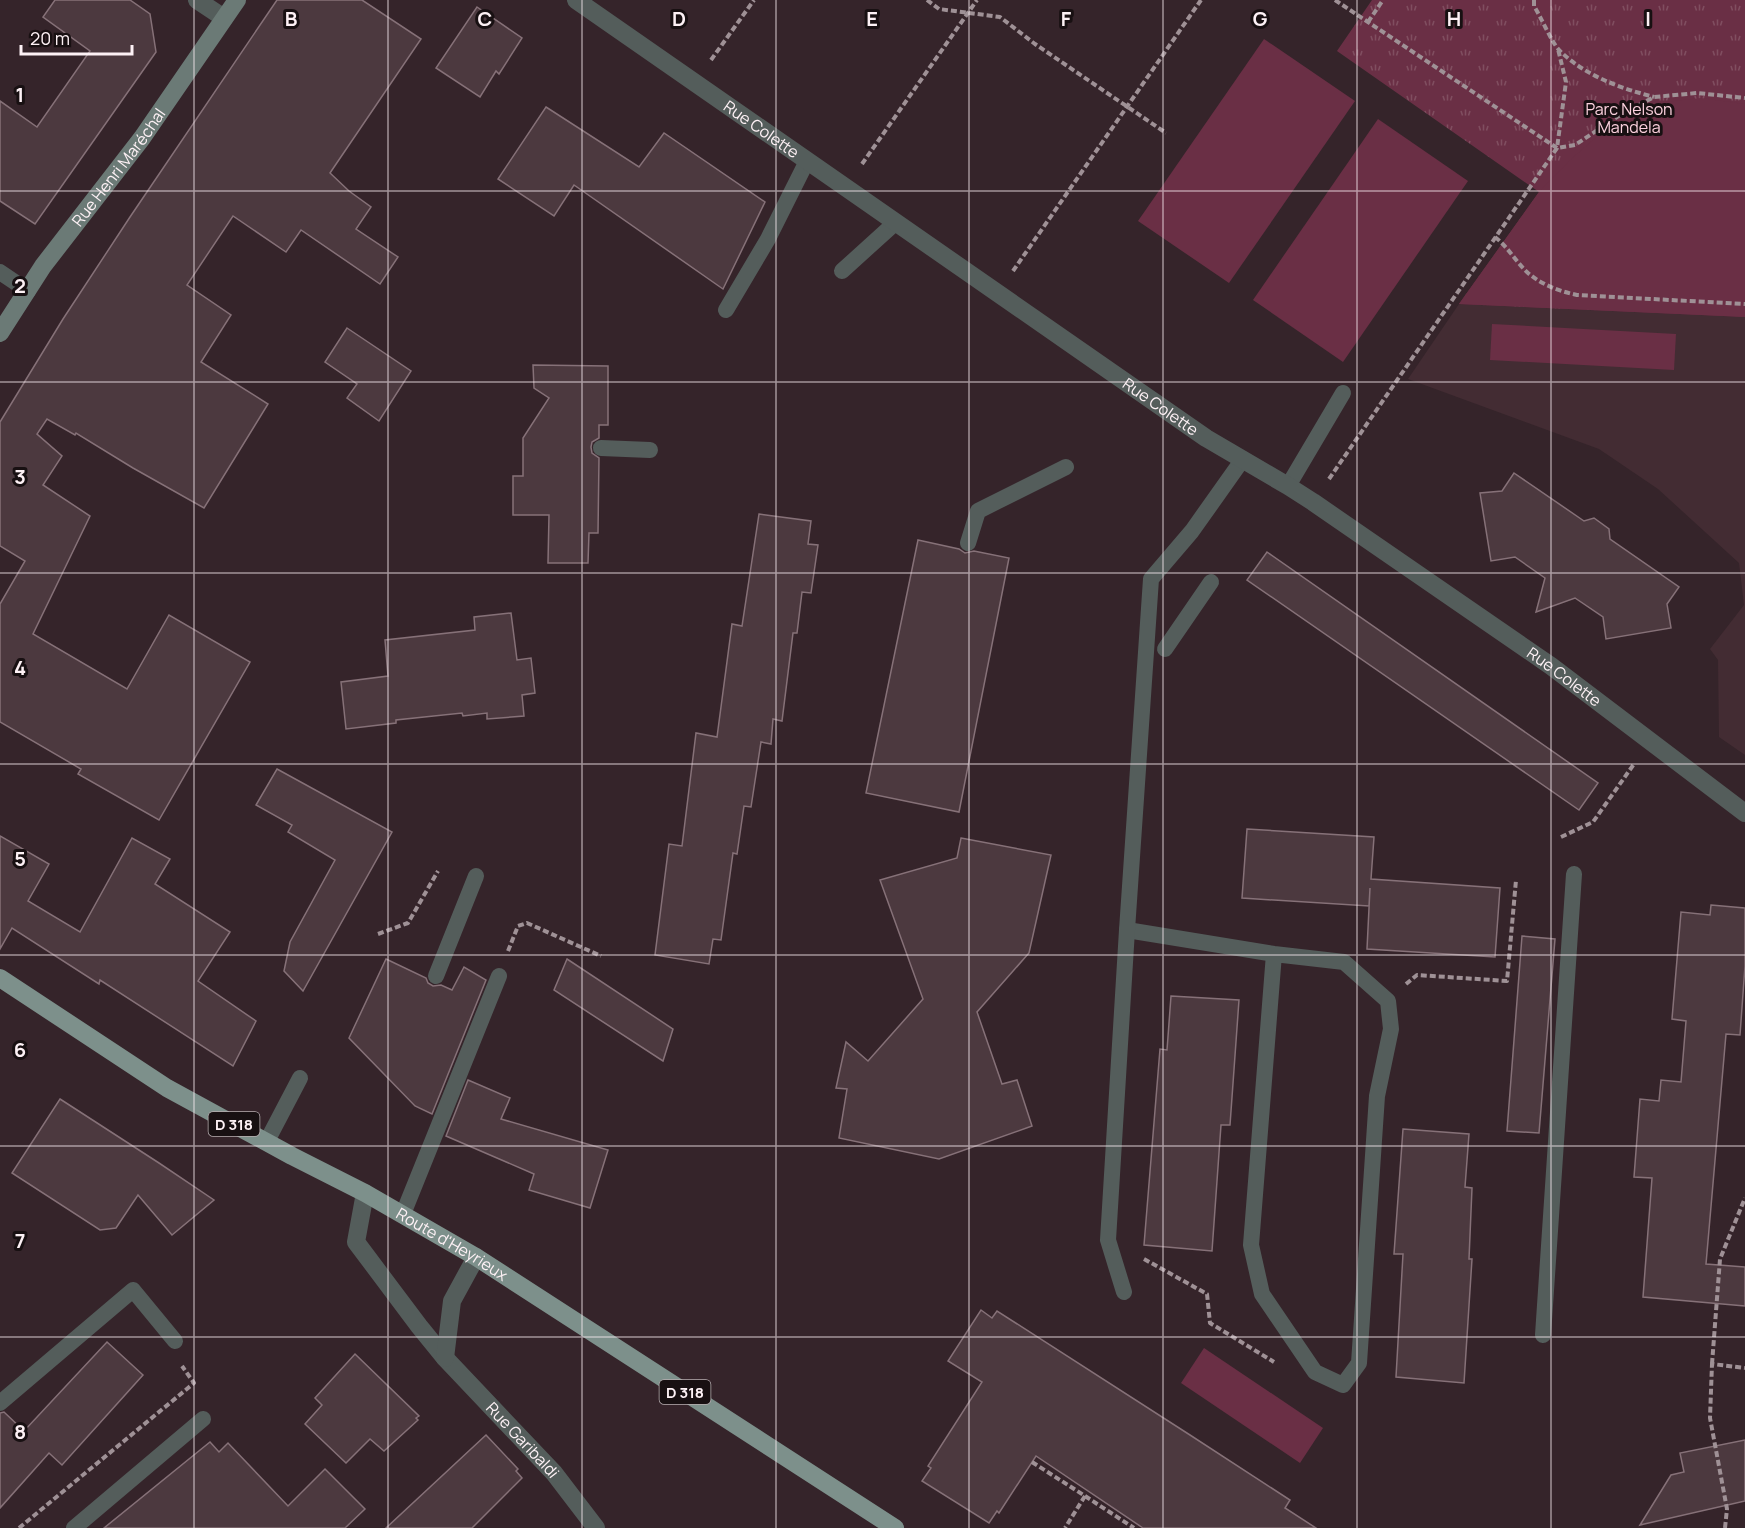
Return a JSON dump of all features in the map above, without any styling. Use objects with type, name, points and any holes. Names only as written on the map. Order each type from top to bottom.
[{"type":"main road","name":"Route d'Heyrieux","points":[[0,978],[167,1088],[365,1193],[476,1257],[895,1528]]},
{"type":"street","points":[[197,0],[224,18]]},
{"type":"street","name":"Rue Henri Maréchal","points":[[0,333],[43,266],[142,138],[237,0]]},
{"type":"street","name":"Rue Colette","points":[[576,0],[1206,438],[1313,502],[1551,666],[1745,813]]},
{"type":"street","name":"Rue Garibaldi","points":[[365,1193],[356,1242],[445,1358],[554,1473],[596,1528]]},
{"type":"street","points":[[445,1358],[452,1301],[476,1257]]},
{"type":"lane","points":[[726,310],[768,238],[807,161]]},
{"type":"lane","points":[[842,270],[895,223]]},
{"type":"lane","points":[[0,272],[28,291]]},
{"type":"lane","points":[[1288,486],[1343,393]]},
{"type":"lane","points":[[601,448],[650,450]]},
{"type":"lane","points":[[1124,1292],[1108,1239],[1151,579],[1192,531],[1243,459]]},
{"type":"lane","points":[[968,543],[978,511],[1066,467]]},
{"type":"lane","points":[[1165,649],[1211,582]]},
{"type":"lane","points":[[1543,1335],[1574,874]]},
{"type":"lane","points":[[436,976],[476,876]]},
{"type":"lane","points":[[1127,930],[1274,954],[1344,962],[1388,1001],[1391,1029],[1377,1096],[1359,1363],[1343,1385],[1315,1372],[1262,1294],[1251,1245],[1274,954]]},
{"type":"lane","points":[[403,1214],[499,976]]},
{"type":"lane","points":[[267,1141],[300,1078]]},
{"type":"lane","points":[[0,1403],[133,1290],[175,1341]]},
{"type":"lane","points":[[74,1528],[203,1419]]},
{"type":"path","points":[[695,83],[754,0]]},
{"type":"path","points":[[927,0],[939,9],[1000,17],[1035,44],[1166,133]]},
{"type":"path","points":[[845,188],[977,0]]},
{"type":"path","points":[[997,294],[1201,0]]},
{"type":"path","points":[[1368,22],[1383,0]]},
{"type":"path","points":[[1313,502],[1557,148],[1566,82],[1558,49],[1534,6],[1533,0]]},
{"type":"path","points":[[1338,1],[1557,148],[1575,145],[1617,117],[1654,97]]},
{"type":"path","points":[[1558,49],[1586,71],[1617,87],[1654,97],[1697,93],[1745,98]]},
{"type":"path","points":[[1495,237],[1503,243],[1529,274],[1553,289],[1588,296],[1745,304]]},
{"type":"path","points":[[1561,837],[1593,822],[1650,741]]},
{"type":"path","points":[[378,934],[408,924],[438,871]]},
{"type":"path","points":[[1388,1001],[1417,975],[1507,981],[1516,880]]},
{"type":"path","points":[[499,976],[518,926],[526,924],[601,956]]},
{"type":"path","points":[[1725,1528],[1727,1509],[1710,1418],[1712,1364],[1720,1259],[1745,1198]]},
{"type":"path","points":[[1108,1239],[1207,1294],[1210,1323],[1280,1365]]},
{"type":"path","points":[[19,1528],[194,1383],[174,1356],[175,1341]]},
{"type":"path","points":[[1712,1364],[1745,1368]]},
{"type":"path","points":[[1032,1462],[1134,1528]]},
{"type":"path","points":[[1065,1528],[1085,1496]]},
{"type":"shaded area","points":[[1459,304],[1745,317],[1745,755],[1719,737],[1718,660],[1710,649],[1744,605],[1739,563],[1658,489],[1599,449],[1408,379]]},
{"type":"green space","name":"Parc Nelson Mandela","points":[[1372,0],[1745,0],[1745,317],[1459,304],[1539,192],[1337,51]]},
{"type":"green space","points":[[1264,39],[1355,101],[1229,283],[1138,221]]},
{"type":"green space","points":[[1701,98],[1745,104],[1745,317],[1459,304],[1539,192],[1570,160],[1615,121],[1656,103]]},
{"type":"green space","points":[[1378,119],[1468,181],[1343,362],[1253,300]]},
{"type":"green space","points":[[1492,324],[1676,334],[1674,370],[1490,360]]},
{"type":"green space","points":[[1204,1348],[1323,1428],[1300,1463],[1181,1383]]},
{"type":"building","points":[[55,0],[130,0],[150,14],[156,52],[35,224],[0,201],[0,101],[37,127],[90,51],[43,17]]},
{"type":"building","points":[[277,0],[362,0],[421,39],[330,173],[371,207],[356,229],[398,257],[380,284],[301,230],[286,252],[233,216],[187,285],[231,315],[201,362],[268,404],[204,508],[76,433],[75,435],[47,419],[37,434],[62,456],[43,485],[90,516],[33,634],[127,689],[169,615],[250,662],[159,820],[78,774],[81,769],[0,722],[0,604],[25,561],[0,546],[0,422],[63,319]]},
{"type":"building","points":[[477,7],[522,38],[499,74],[496,71],[480,97],[436,68]]},
{"type":"building","points":[[546,107],[639,167],[664,133],[765,202],[723,289],[574,185],[554,216],[498,179]]},
{"type":"building","points":[[347,328],[411,371],[379,421],[347,398],[357,384],[325,362]]},
{"type":"building","points":[[533,365],[608,366],[608,425],[599,425],[599,438],[592,442],[591,447],[592,453],[599,458],[598,533],[589,533],[588,563],[548,563],[549,515],[513,515],[513,476],[523,476],[523,438],[549,398],[534,388]]},
{"type":"building","points":[[1514,473],[1584,521],[1594,518],[1609,529],[1610,539],[1679,587],[1667,604],[1671,628],[1606,639],[1603,617],[1575,598],[1536,612],[1545,578],[1515,557],[1491,561],[1480,493],[1502,491]]},
{"type":"building","points":[[759,514],[811,521],[808,544],[818,545],[811,593],[802,592],[797,633],[793,633],[782,721],[773,719],[771,744],[761,742],[751,807],[744,806],[737,854],[733,853],[721,940],[713,939],[709,964],[655,955],[669,844],[682,846],[696,733],[717,737],[732,624],[742,626]]},
{"type":"building","points":[[918,540],[959,549],[965,553],[974,551],[1009,558],[959,812],[866,793]]},
{"type":"building","points":[[1267,552],[1598,783],[1579,810],[1247,580]]},
{"type":"building","points":[[511,613],[517,660],[531,658],[535,693],[522,695],[524,716],[487,719],[487,713],[463,716],[462,713],[396,720],[396,723],[346,729],[341,682],[388,676],[385,640],[475,630],[474,617]]},
{"type":"building","points":[[277,769],[392,832],[303,991],[284,971],[290,942],[335,860],[288,832],[292,825],[256,805]]},
{"type":"building","points":[[1247,829],[1374,837],[1371,879],[1500,888],[1495,957],[1367,949],[1370,888],[1369,906],[1242,898]]},
{"type":"building","points":[[0,836],[49,864],[28,901],[80,932],[132,838],[170,859],[155,884],[230,932],[198,981],[256,1021],[233,1066],[100,980],[99,984],[12,928],[0,949]]},
{"type":"building","points":[[961,838],[1051,855],[1029,953],[977,1012],[1002,1084],[1017,1080],[1032,1126],[939,1159],[839,1138],[847,1089],[836,1088],[846,1042],[868,1061],[923,999],[880,880],[957,858]]},
{"type":"building","points":[[1711,905],[1745,908],[1745,966],[1740,1035],[1726,1034],[1706,1264],[1745,1267],[1745,1306],[1643,1297],[1652,1178],[1634,1177],[1640,1099],[1659,1101],[1661,1080],[1681,1082],[1686,1021],[1672,1019],[1681,912],[1710,915]]},
{"type":"building","points":[[1522,936],[1555,939],[1539,1133],[1507,1131]]},
{"type":"building","points":[[386,959],[426,978],[433,986],[441,985],[452,990],[464,967],[486,980],[432,1114],[415,1106],[349,1038]]},
{"type":"building","points":[[567,959],[673,1029],[663,1061],[554,990]]},
{"type":"building","points":[[1171,996],[1239,1000],[1230,1125],[1221,1125],[1212,1251],[1144,1245],[1160,1049],[1167,1050]]},
{"type":"building","points":[[468,1080],[510,1098],[501,1119],[608,1150],[590,1208],[529,1190],[534,1174],[446,1136]]},
{"type":"building","points":[[60,1099],[214,1200],[172,1235],[138,1195],[116,1228],[100,1230],[12,1173]]},
{"type":"building","points":[[1403,1129],[1469,1134],[1465,1187],[1472,1188],[1469,1259],[1472,1259],[1464,1383],[1396,1377],[1403,1254],[1394,1254]]},
{"type":"building","points":[[981,1310],[992,1318],[997,1311],[1290,1500],[1285,1508],[1316,1528],[1143,1528],[1036,1456],[999,1513],[997,1511],[989,1523],[922,1481],[931,1468],[928,1466],[982,1382],[948,1361]]},
{"type":"building","points":[[107,1342],[143,1375],[62,1465],[49,1453],[0,1508],[0,1413],[4,1412],[24,1431]]},
{"type":"building","points":[[355,1354],[419,1416],[416,1418],[418,1420],[384,1451],[370,1439],[346,1463],[305,1424],[322,1405],[315,1398]]},
{"type":"building","points":[[486,1435],[518,1469],[516,1471],[522,1478],[472,1528],[386,1528]]},
{"type":"building","points":[[1745,1440],[1745,1501],[1640,1525],[1671,1475],[1684,1472],[1680,1453]]},
{"type":"building","points":[[210,1442],[219,1452],[228,1443],[288,1506],[325,1469],[365,1509],[345,1528],[104,1528]]}]
